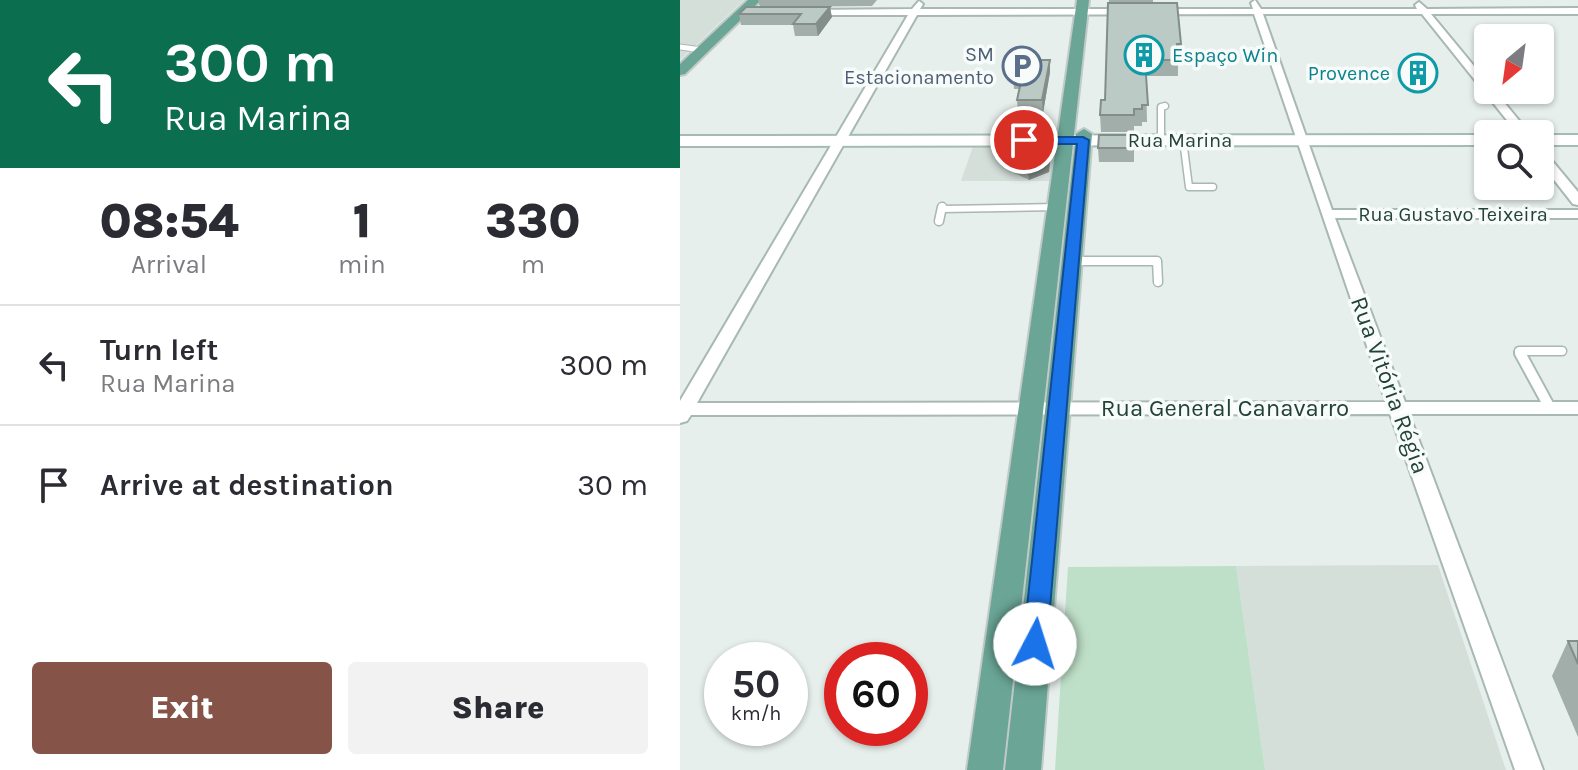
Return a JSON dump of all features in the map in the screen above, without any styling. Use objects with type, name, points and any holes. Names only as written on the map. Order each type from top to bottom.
[{"type":"main road","points":[[680,71],[755,0]]},
{"type":"main road","points":[[1088,86],[1089,6]]},
{"type":"main road","points":[[985,770],[1071,261],[1075,140],[1089,6]]},
{"type":"main road","points":[[1023,770],[1058,207],[1075,140],[1085,116]]},
{"type":"street","points":[[1415,0],[1474,73]]},
{"type":"street","points":[[795,12],[918,6],[1256,6],[1578,11]]},
{"type":"street","points":[[682,411],[918,6]]},
{"type":"street","name":"Rua Vitória Régia","points":[[1256,6],[1327,214],[1529,770]]},
{"type":"street","points":[[743,12],[766,12]]},
{"type":"street","points":[[1499,104],[1513,120]]},
{"type":"street","name":"Rua Marina","points":[[680,141],[1474,140]]},
{"type":"street","points":[[1554,140],[1578,140]]},
{"type":"street","points":[[1554,171],[1578,201]]},
{"type":"street","name":"Rua Gustavo Teixeira","points":[[1327,214],[1578,214]]},
{"type":"street","name":"Rua General Canavarro","points":[[682,411],[1578,408]]},
{"type":"lane","points":[[680,47],[702,50]]},
{"type":"lane","points":[[1161,140],[1161,107],[1165,106]]},
{"type":"lane","points":[[1183,140],[1189,187],[1213,187]]},
{"type":"lane","points":[[939,221],[942,207],[1058,207]]},
{"type":"lane","points":[[1071,261],[1157,261],[1158,282]]},
{"type":"lane","points":[[1550,408],[1519,351],[1562,351]]},
{"type":"shaded area","points":[[680,0],[744,0],[680,60]]},
{"type":"shaded area","points":[[1056,145],[1049,181],[961,181],[973,146]]},
{"type":"shaded area","points":[[1438,565],[1506,770],[1265,770],[1236,566]]},
{"type":"green space","points":[[1236,566],[1265,770],[1055,770],[1068,567]]},
{"type":"building","points":[[1108,3],[1177,3],[1181,44],[1177,44],[1178,60],[1145,60],[1148,105],[1134,109],[1134,115],[1100,115],[1101,100],[1105,100]]},
{"type":"building","points":[[746,7],[830,7],[816,24],[793,24],[801,14],[739,14]]},
{"type":"building","points":[[1018,60],[1050,60],[1042,100],[1017,100],[1022,77],[1013,77]]},
{"type":"building","points":[[1099,135],[1134,135],[1134,148],[1098,148]]},
{"type":"building","points":[[1011,142],[1036,142],[1051,147],[1048,165],[1028,173],[1007,163]]},
{"type":"building","points":[[1568,641],[1578,641],[1578,664]]},
{"type":"place","name":"Espaço Win","points":[[1144,55]]},
{"type":"place","name":"SM Estacionamento","points":[[1022,66]]},
{"type":"place","name":"Provence","points":[[1418,73]]},
{"type":"route","points":[[1024,140],[1083,140],[1035,644]]}]
